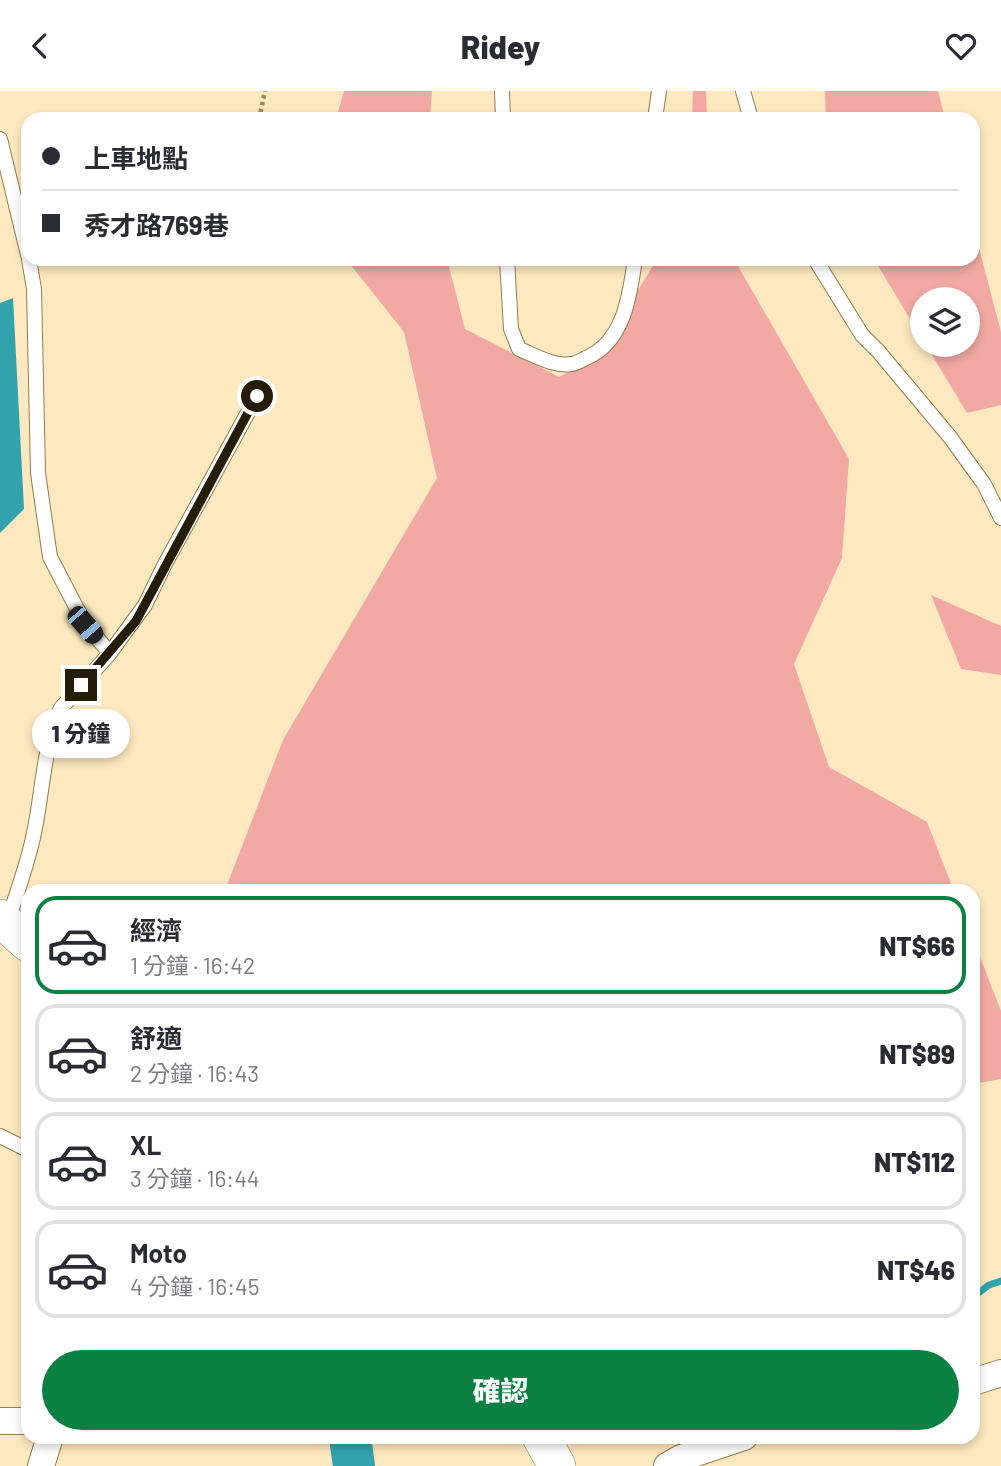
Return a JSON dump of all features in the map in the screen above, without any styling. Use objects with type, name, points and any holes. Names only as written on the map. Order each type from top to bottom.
[{"type":"main road","points":[[545,1444],[557,1466]]},
{"type":"street","points":[[980,1380],[1001,1373]]},
{"type":"street","points":[[0,1421],[21,1421]]},
{"type":"street","points":[[41,1466],[48,1444]]},
{"type":"street","points":[[667,1466],[681,1458],[723,1444]]},
{"type":"lane","points":[[502,91],[503,112]]},
{"type":"lane","points":[[656,112],[659,91]]},
{"type":"lane","points":[[743,91],[749,112]]},
{"type":"lane","points":[[0,139],[21,228]]},
{"type":"lane","points":[[30,266],[34,289],[39,494],[50,557],[85,625],[110,653]]},
{"type":"lane","points":[[507,266],[511,329],[519,349],[555,363],[571,364],[605,347],[614,335],[631,290],[634,266]]},
{"type":"lane","points":[[819,266],[862,335],[950,437],[984,484],[1001,518]]},
{"type":"lane","points":[[23,884],[34,835],[50,735],[61,708],[136,621],[257,396]]},
{"type":"lane","points":[[12,929],[21,891]]},
{"type":"lane","points":[[0,1136],[21,1146]]},
{"type":"path","points":[[260,112],[265,91]]},
{"type":"shaded area","points":[[344,91],[432,91],[430,112],[338,112]]},
{"type":"shaded area","points":[[693,91],[706,91],[707,112],[692,112]]},
{"type":"shaded area","points":[[825,91],[938,91],[943,112],[826,112]]},
{"type":"shaded area","points":[[980,252],[1001,332],[1001,405],[967,413],[933,357],[980,357],[980,287],[910,287],[910,319],[878,266],[980,266]]},
{"type":"shaded area","points":[[352,266],[449,266],[465,329],[559,377],[597,357],[653,266],[738,266],[849,459],[842,558],[794,664],[829,767],[927,822],[951,884],[227,884],[283,740],[437,478],[404,332]]},
{"type":"shaded area","points":[[931,595],[1001,626],[1001,675],[961,669]]},
{"type":"shaded area","points":[[980,957],[1001,1011],[1001,1079],[980,1083]]},
{"type":"water","points":[[13,298],[24,509],[0,533],[0,303]]},
{"type":"waterway","points":[[980,1292],[1001,1281]]},
{"type":"waterway","points":[[351,1444],[354,1466]]},
{"type":"route","points":[[81,685],[136,621],[257,396]]}]
